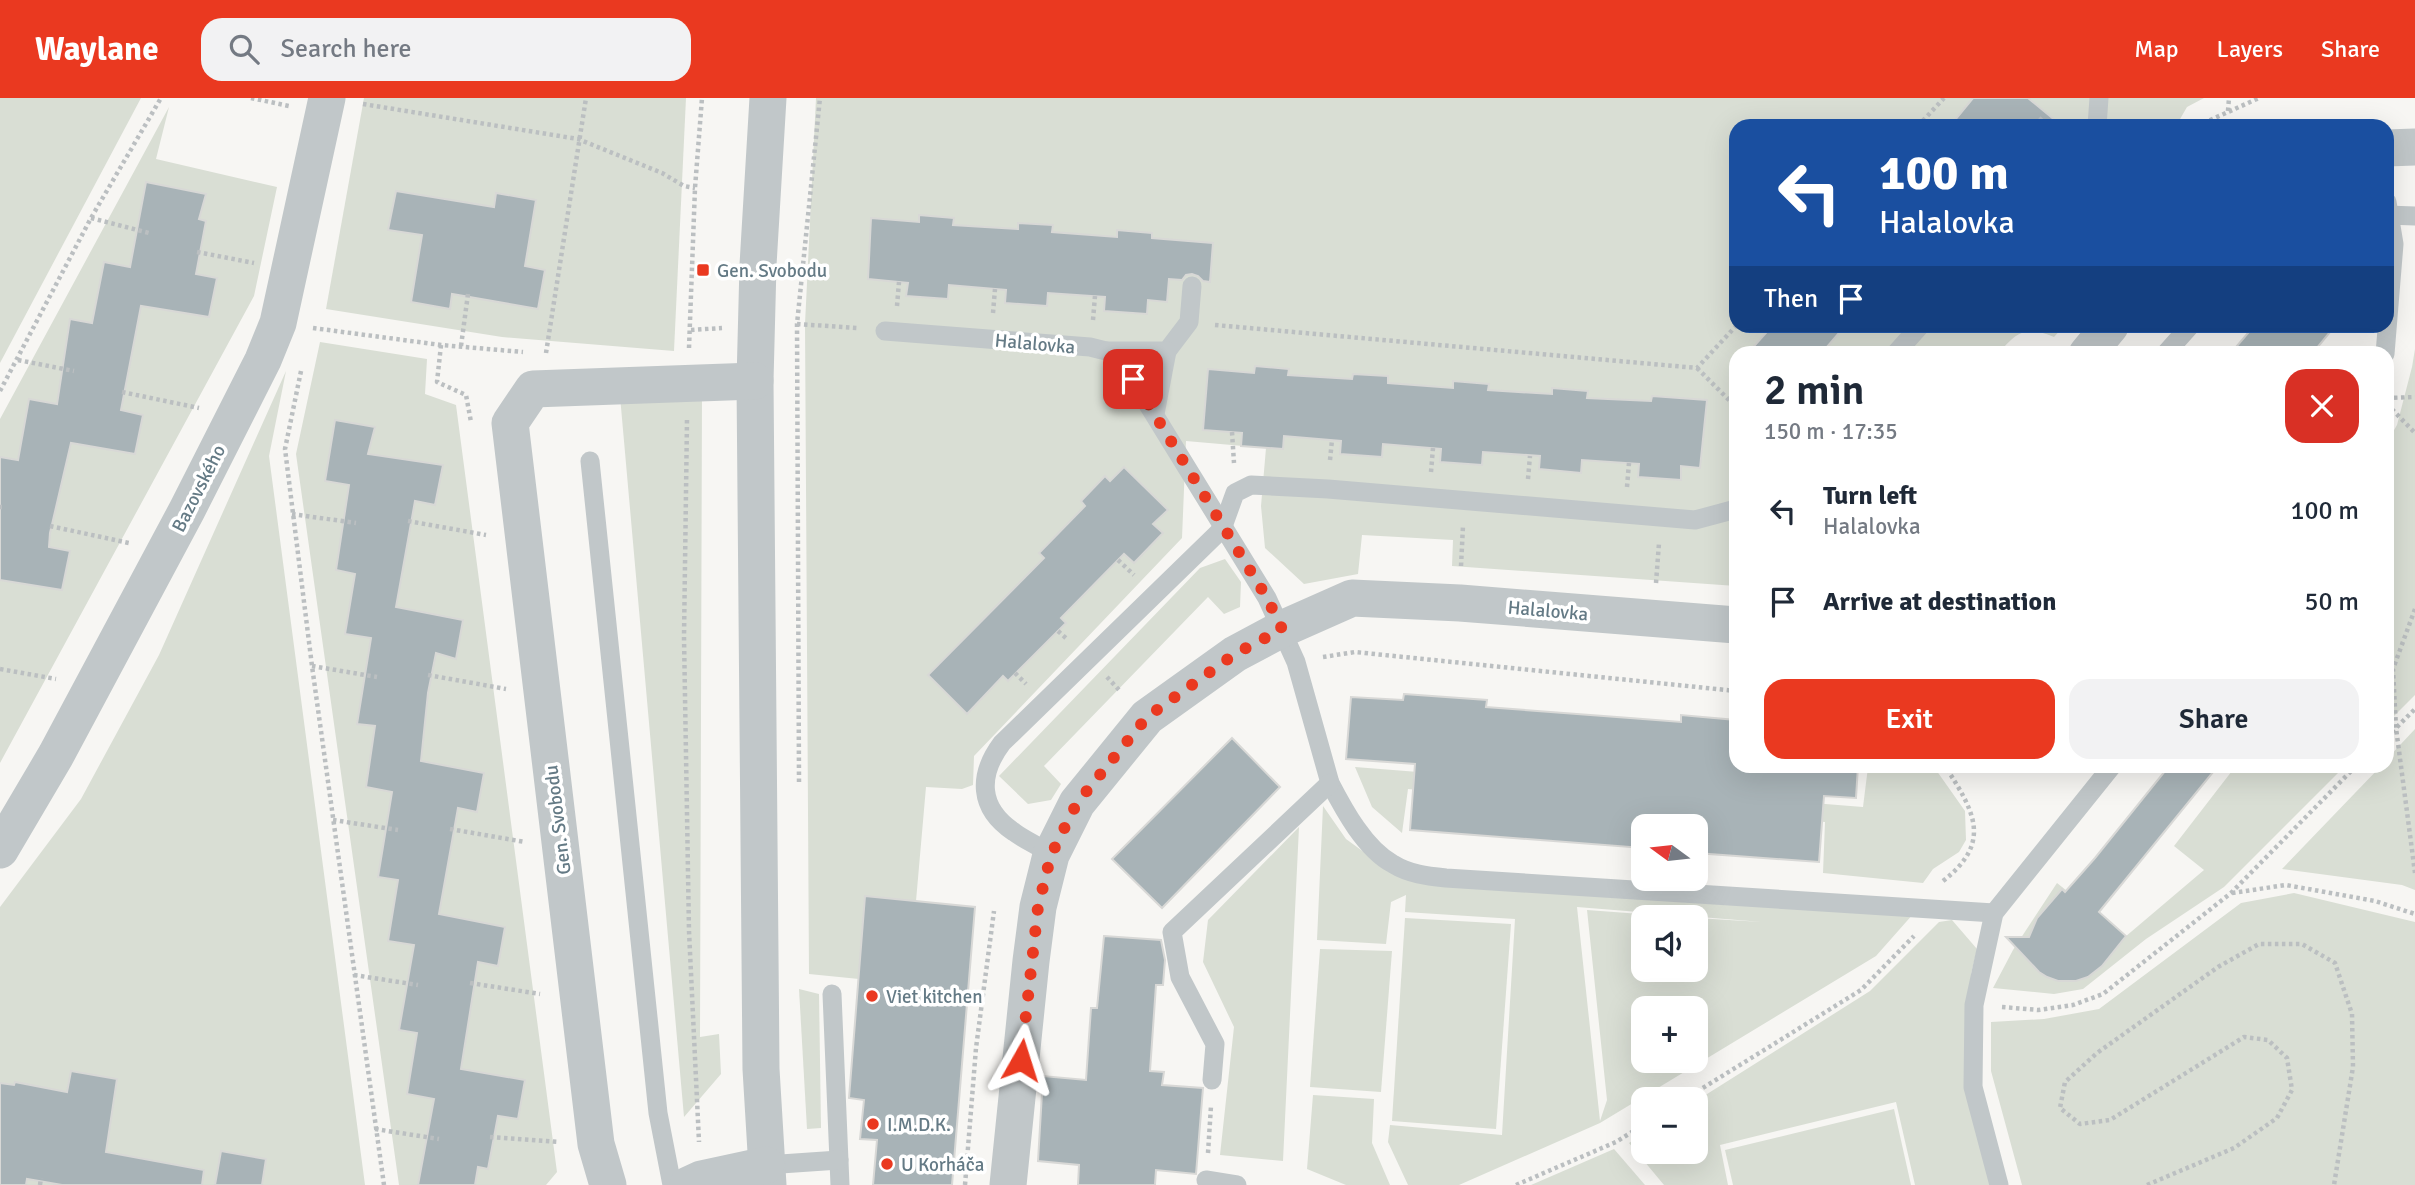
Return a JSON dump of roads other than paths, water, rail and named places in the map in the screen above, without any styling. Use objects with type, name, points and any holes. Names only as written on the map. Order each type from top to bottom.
[{"type":"street","name":"Bazovského","points":[[0,850],[56,755],[187,510],[263,360],[278,323],[338,100]]},
{"type":"street","points":[[687,1183],[767,1175],[761,1069],[755,380],[758,277],[770,100]]},
{"type":"street","points":[[2394,148],[2415,147]]},
{"type":"street","name":"Gen. Svobodu","points":[[608,1185],[596,1144],[510,423],[533,389],[755,380]]},
{"type":"street","name":"Halalovka","points":[[1008,1185],[1038,907],[1051,855],[1077,803],[1147,717],[1235,654],[1289,645],[1352,598],[1460,603],[1729,625]]},
{"type":"lane","points":[[2098,119],[2099,98]]},
{"type":"lane","points":[[2394,211],[2415,216]]},
{"type":"lane","points":[[1155,414],[1167,351],[1189,322],[1192,286]]},
{"type":"lane","name":"Halalovka","points":[[885,331],[1090,347],[1106,351],[1167,351]]},
{"type":"lane","points":[[1106,351],[1120,359],[1267,598],[1289,645],[1330,783],[1362,836],[1392,864],[1419,875],[1994,913]]},
{"type":"lane","points":[[590,461],[658,1113],[687,1183]]},
{"type":"lane","points":[[1051,855],[1011,831],[982,803],[990,759],[1002,743],[1223,529],[1235,493],[1251,485],[1695,520],[1729,511]]},
{"type":"lane","points":[[1999,1185],[1973,1087],[1973,1005],[1994,913],[2106,773]]},
{"type":"lane","points":[[1213,1080],[1215,1044],[1180,978],[1172,932],[1330,783]]},
{"type":"lane","points":[[832,994],[840,1185]]},
{"type":"lane","points":[[767,1175],[839,1160]]},
{"type":"lane","points":[[1206,1180],[1237,1185]]},
{"type":"place","name":"Gen. Svobodu","points":[[703,270]]},
{"type":"place","name":"Viet kitchen","points":[[872,996]]},
{"type":"place","name":"I.M.D.K.","points":[[873,1124]]},
{"type":"place","name":"U Korháča","points":[[887,1164]]}]
